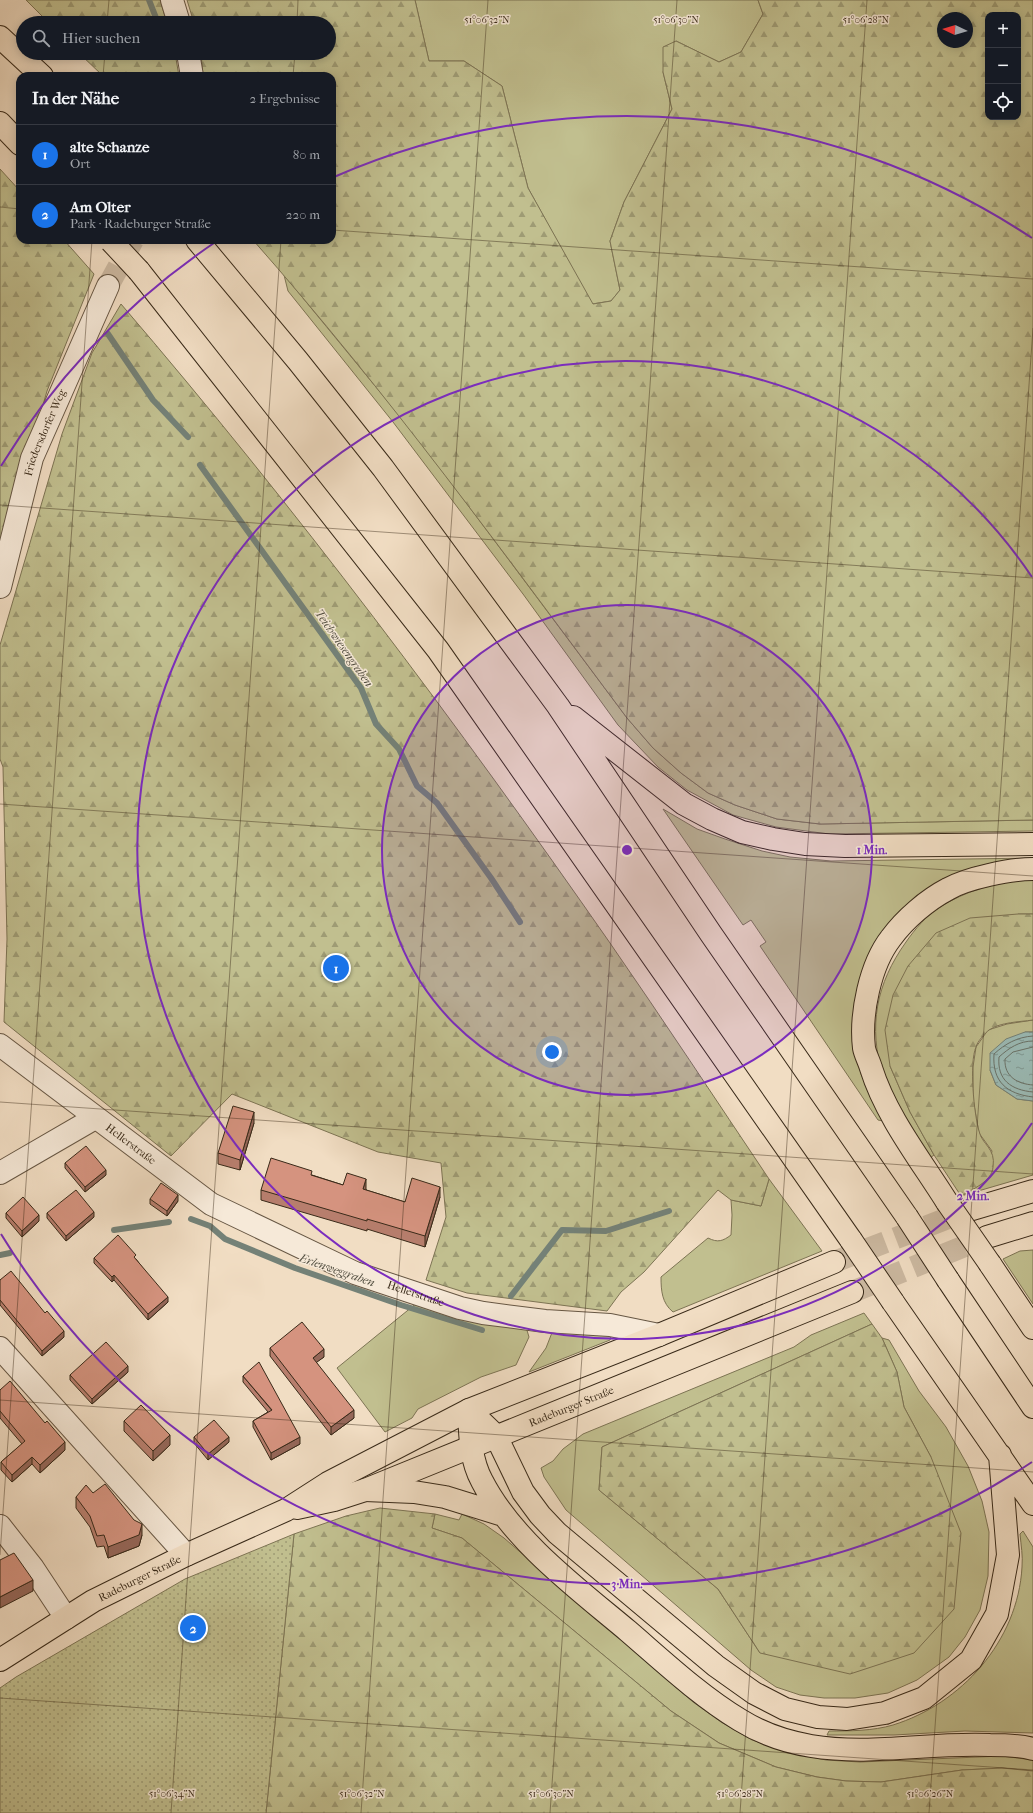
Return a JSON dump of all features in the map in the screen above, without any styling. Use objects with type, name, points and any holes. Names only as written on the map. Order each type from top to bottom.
[{"type":"main road","points":[[0,37],[16,52]]},
{"type":"main road","points":[[25,60],[38,72]]},
{"type":"main road","points":[[0,123],[16,140]]},
{"type":"main road","points":[[114,244],[139,272],[438,650],[851,1240],[1000,1454],[1033,1504]]},
{"type":"main road","points":[[200,244],[298,361],[383,468],[558,706],[711,934],[907,1218],[1033,1407]]},
{"type":"main road","points":[[558,706],[684,804],[712,819],[742,832],[805,844],[845,846],[1033,844]]},
{"type":"main road","points":[[1033,869],[1023,869],[987,876],[948,888],[917,911],[890,939],[877,963],[868,991],[863,1021],[864,1049],[885,1105],[947,1202],[1033,1328]]},
{"type":"main road","points":[[969,1210],[1033,1191]]},
{"type":"main road","points":[[987,1237],[1033,1223]]},
{"type":"main road","name":"Radeburger Straße","points":[[0,1660],[93,1602],[186,1554],[286,1510],[328,1483],[469,1410],[659,1335],[834,1262]]},
{"type":"main road","name":"Radeburger Straße","points":[[286,1510],[334,1500],[365,1490],[852,1292]]},
{"type":"main road","points":[[469,1410],[496,1436],[523,1492],[540,1515],[596,1566],[716,1666],[754,1693],[786,1709],[818,1717],[846,1719],[885,1713],[924,1698],[971,1660],[997,1614],[1008,1555],[1000,1454]]},
{"type":"main road","points":[[469,1410],[471,1448],[475,1463],[481,1479],[503,1515],[539,1553],[571,1582],[696,1689],[740,1720],[775,1736],[810,1746],[844,1750],[881,1749],[958,1743],[1022,1746],[1033,1748]]},
{"type":"main road","points":[[365,1490],[414,1492],[445,1497],[503,1515]]},
{"type":"street","points":[[172,0],[177,16]]},
{"type":"street","points":[[189,60],[191,72]]},
{"type":"street","name":"Friedersdorfer Weg","points":[[0,587],[32,458],[108,286]]},
{"type":"street","name":"Hellerstraße","points":[[0,1045],[211,1204],[355,1273],[460,1308],[483,1313],[545,1321],[610,1325],[659,1335]]},
{"type":"street","name":"Hellerstraße","points":[[0,1173],[95,1118]]},
{"type":"street","points":[[0,1348],[186,1554]]},
{"type":"street","points":[[0,1526],[33,1568],[66,1618]]},
{"type":"green space","points":[[26,0],[160,0],[165,16],[42,16]]},
{"type":"green space","points":[[187,0],[415,0],[429,61],[464,61],[502,86],[528,188],[593,304],[611,301],[620,290],[610,241],[624,202],[672,109],[663,72],[663,47],[676,41],[719,62],[741,52],[763,14],[758,0],[1033,0],[1033,820],[820,824],[777,819],[735,805],[708,793],[681,773],[653,748],[627,718],[445,475],[398,415],[303,298],[256,244],[336,244],[336,72],[203,72],[202,60],[336,60],[336,16],[192,16]]},
{"type":"green space","points":[[415,0],[758,0],[763,14],[741,52],[719,62],[676,41],[663,72],[672,109],[624,202],[610,241],[620,290],[611,301],[592,304],[528,188],[502,86],[464,61],[429,61]]},
{"type":"green space","points":[[86,60],[176,60],[178,72],[99,72]]},
{"type":"green space","points":[[0,169],[16,187],[16,244],[68,244],[94,274],[47,391],[0,553]]},
{"type":"green space","points":[[284,275],[417,437],[627,718],[653,748],[681,773],[708,793],[735,805],[777,819],[820,824],[1033,820],[1033,831],[829,834],[776,827],[733,815],[687,790],[658,767],[618,725],[523,594],[393,422],[288,291]]},
{"type":"green space","points":[[121,304],[250,459],[374,618],[494,779],[610,943],[769,1179],[761,1206],[731,1200],[718,1190],[644,1272],[621,1292],[607,1311],[467,1293],[426,1280],[446,1217],[441,1163],[378,1152],[232,1094],[171,1156],[4,1022],[7,939],[3,767],[0,759],[0,645],[62,434],[92,353]]},
{"type":"green space","points":[[663,809],[697,829],[762,851],[790,857],[831,861],[1033,858],[975,867],[934,885],[904,908],[854,1042],[861,1074],[883,1121],[878,1120],[760,946],[766,942],[751,920],[743,925]]},
{"type":"green space","points":[[1033,880],[1033,914],[1018,914],[890,1066],[910,1112],[934,1155],[930,1158],[898,1109],[883,1077],[878,1058],[876,1040],[878,1006],[882,990],[896,958],[906,942],[913,932],[935,910],[970,892],[1001,883]]},
{"type":"green space","points":[[1033,914],[1033,1020],[999,1025],[985,1033],[979,1040],[974,1055],[973,1064],[975,1113],[981,1136],[991,1151],[993,1167],[992,1172],[985,1181],[961,1196],[934,1155],[910,1112],[890,1066],[885,1030],[893,995],[908,966],[936,933],[970,918]]},
{"type":"green space","points":[[1033,1020],[1033,1032],[1025,1032],[990,1070],[996,1085],[1017,1099],[1033,1101],[1033,1175],[961,1196],[986,1181],[992,1151],[979,1133],[973,1099],[973,1067],[976,1047],[988,1030],[1007,1024]]},
{"type":"green space","points":[[769,1179],[822,1251],[673,1312],[664,1301],[661,1287],[661,1277],[708,1238],[720,1241],[731,1235],[731,1200],[761,1206]]},
{"type":"green space","points":[[1033,1250],[1033,1304],[1003,1259],[1020,1251]]},
{"type":"green space","points":[[418,1302],[526,1327],[529,1337],[516,1365],[481,1377],[418,1409],[412,1418],[385,1432],[337,1368]]},
{"type":"green space","points":[[864,1313],[872,1324],[602,1447],[599,1490],[718,1589],[760,1653],[931,1457],[904,1407],[897,1372],[882,1338],[889,1340],[919,1391],[946,1427],[968,1466],[982,1501],[989,1532],[988,1576],[980,1610],[965,1637],[949,1657],[917,1680],[888,1693],[855,1698],[824,1698],[800,1695],[776,1687],[751,1670],[566,1510],[544,1477],[541,1468],[553,1461],[563,1449],[583,1434],[794,1347],[811,1335]]},
{"type":"green space","points":[[872,1324],[882,1338],[897,1372],[904,1407],[931,1457],[961,1533],[954,1609],[914,1653],[850,1674],[760,1653],[718,1589],[599,1490],[602,1447]]},
{"type":"green space","points":[[553,1330],[608,1334],[611,1338],[610,1340],[529,1372],[546,1348]]},
{"type":"green space","points":[[380,1508],[435,1514],[432,1528],[462,1538],[671,1711],[719,1743],[776,1767],[817,1777],[846,1781],[881,1782],[962,1770],[1002,1768],[1033,1771],[1033,1813],[266,1813],[294,1534],[346,1516]]},
{"type":"green space","points":[[435,1514],[459,1520],[462,1514],[484,1524],[504,1538],[693,1702],[721,1722],[752,1740],[788,1752],[826,1760],[860,1762],[1002,1756],[1033,1760],[1033,1771],[1002,1768],[962,1770],[881,1782],[846,1781],[817,1777],[776,1767],[719,1743],[671,1711],[462,1538],[432,1528]]},
{"type":"green space","points":[[1023,1531],[1033,1547],[1033,1733],[965,1731],[894,1735],[827,1735],[829,1731],[861,1730],[885,1727],[918,1715],[941,1702],[963,1685],[982,1666],[997,1644],[1010,1620],[1018,1594],[1022,1567],[1020,1534]]},
{"type":"green space","points":[[294,1534],[266,1813],[0,1813],[0,1688],[16,1677],[185,1579]]},
{"type":"water","points":[[1025,1032],[1033,1032],[1033,1101],[1017,1099],[996,1085],[990,1070],[990,1053],[1006,1039]]},
{"type":"building","points":[[233,1106],[254,1112],[240,1160],[218,1153]]},
{"type":"building","points":[[86,1146],[106,1170],[85,1187],[65,1163]]},
{"type":"building","points":[[271,1158],[312,1171],[311,1175],[343,1185],[347,1173],[366,1179],[363,1189],[405,1202],[412,1178],[440,1187],[425,1236],[367,1219],[367,1221],[261,1190]]},
{"type":"building","points":[[161,1183],[178,1195],[167,1211],[150,1199]]},
{"type":"building","points":[[76,1190],[94,1212],[66,1236],[47,1213]]},
{"type":"building","points":[[23,1197],[39,1215],[22,1231],[6,1213]]},
{"type":"building","points":[[118,1235],[136,1255],[134,1257],[168,1297],[148,1314],[114,1275],[112,1277],[94,1258]]},
{"type":"building","points":[[11,1271],[45,1313],[47,1311],[64,1331],[42,1351],[0,1300],[0,1280]]},
{"type":"building","points":[[302,1322],[324,1349],[313,1358],[354,1410],[331,1427],[270,1348]]},
{"type":"building","points":[[106,1342],[128,1366],[92,1399],[70,1375]]},
{"type":"building","points":[[259,1362],[300,1437],[271,1453],[253,1421],[272,1410],[243,1376]]},
{"type":"building","points":[[10,1381],[45,1423],[47,1421],[65,1442],[40,1465],[32,1457],[12,1475],[1,1462],[25,1441],[0,1411],[0,1390]]},
{"type":"building","points":[[141,1405],[170,1435],[153,1451],[124,1421]]},
{"type":"building","points":[[214,1420],[229,1437],[208,1454],[194,1437]]},
{"type":"building","points":[[105,1484],[134,1520],[142,1524],[139,1535],[108,1547],[104,1535],[97,1536],[90,1516],[76,1497],[86,1485],[93,1493]]},
{"type":"building","points":[[14,1553],[33,1580],[0,1597],[0,1560]]},
{"type":"waterway","name":"Teichwiesengraben","points":[[149,0],[155,16]]},
{"type":"waterway","name":"Teichwiesengraben","points":[[108,334],[153,400],[188,437]]},
{"type":"waterway","name":"Teichwiesengraben","points":[[200,465],[361,688],[376,724],[399,749],[417,786],[437,803],[491,878],[520,922]]},
{"type":"waterway","name":"Erlenweggraben","points":[[511,1296],[562,1230],[606,1231],[669,1211]]},
{"type":"waterway","name":"Erlenweggraben","points":[[191,1219],[210,1226],[225,1239],[295,1268],[401,1305],[482,1330]]},
{"type":"waterway","name":"Erlenweggraben","points":[[114,1230],[169,1222]]},
{"type":"waterway","name":"Erlenweggraben","points":[[0,1255],[10,1253]]},
{"type":"tunnel","points":[[108,286],[131,244]]},
{"type":"tunnel","points":[[834,1262],[969,1210]]},
{"type":"tunnel","points":[[852,1292],[987,1237]]},
{"type":"place","name":"alte Schanze","points":[[336,968]]},
{"type":"place","name":"Am Olter","points":[[193,1628]]}]
